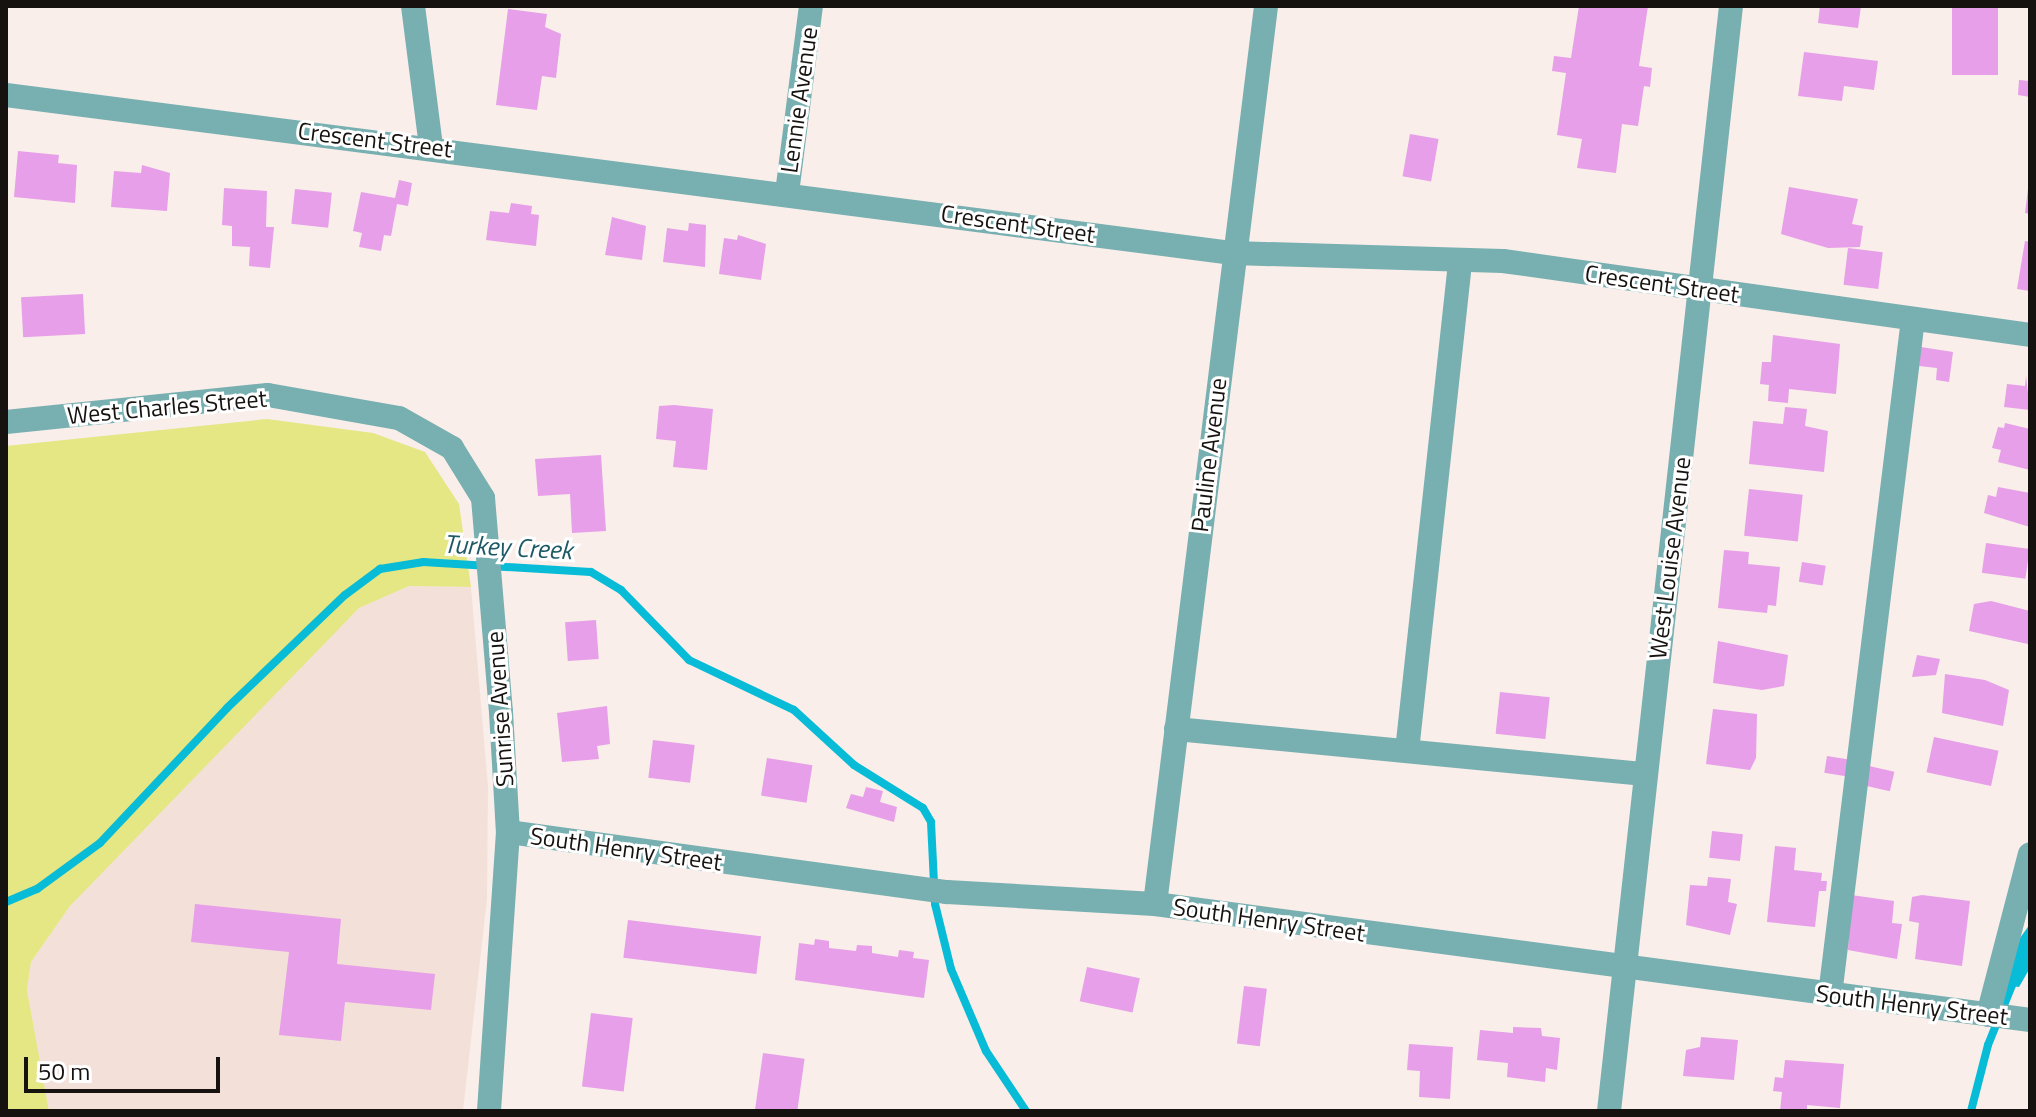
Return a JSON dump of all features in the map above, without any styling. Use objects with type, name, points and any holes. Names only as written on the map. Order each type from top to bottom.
[{"type":"street","points":[[413,6],[431,146]]},
{"type":"street","name":"Lennie Avenue","points":[[787,193],[811,6]]},
{"type":"street","name":"Pauline Avenue","points":[[1155,904],[1233,253],[1266,6]]},
{"type":"street","name":"West Louise Avenue","points":[[1609,1111],[1622,969],[1731,6]]},
{"type":"street","name":"Crescent Street","points":[[6,95],[431,146],[1233,253],[1503,261],[2030,335]]},
{"type":"street","points":[[1407,751],[1460,260]]},
{"type":"street","points":[[1830,995],[1913,319]]},
{"type":"street","name":"West Charles Street","points":[[6,422],[268,395],[399,418],[452,448],[483,498]]},
{"type":"street","name":"Sunrise Avenue","points":[[483,498],[508,832],[489,1111]]},
{"type":"street","points":[[1176,729],[1645,774]]},
{"type":"street","name":"South Henry Street","points":[[508,832],[947,892],[1155,904],[1622,969],[2030,1020]]},
{"type":"street","points":[[1988,1015],[2030,854]]},
{"type":"shaded area","points":[[409,586],[471,587],[488,787],[487,899],[463,1111],[49,1111],[27,990],[31,962],[70,906],[128,841],[359,608]]},
{"type":"green space","points":[[267,419],[373,433],[425,452],[459,504],[471,587],[409,586],[359,608],[70,906],[31,962],[27,990],[49,1111],[6,1111],[6,446]]},
{"type":"water","points":[[2030,924],[2030,968],[2019,987],[2004,985],[2015,945]]},
{"type":"building","points":[[1579,6],[1648,6],[1639,66],[1652,68],[1650,87],[1644,86],[1638,126],[1622,124],[1616,173],[1577,168],[1582,139],[1557,135],[1566,73],[1552,71],[1554,56],[1571,58]]},
{"type":"building","points":[[1820,6],[1861,6],[1858,28],[1818,23]]},
{"type":"building","points":[[1952,6],[1998,6],[1998,75],[1952,75]]},
{"type":"building","points":[[508,9],[547,14],[545,27],[561,34],[556,78],[542,76],[537,110],[496,105]]},
{"type":"building","points":[[1804,52],[1878,61],[1874,90],[1844,86],[1842,101],[1798,96]]},
{"type":"building","points":[[2019,80],[2030,81],[2030,97],[2018,95]]},
{"type":"building","points":[[1410,134],[1439,139],[1431,181],[1403,176]]},
{"type":"building","points":[[18,151],[59,155],[58,163],[77,165],[75,203],[14,197]]},
{"type":"building","points":[[142,165],[170,173],[167,211],[111,207],[114,171],[141,173]]},
{"type":"building","points":[[399,180],[412,183],[408,206],[397,204],[391,236],[384,235],[381,251],[359,247],[362,233],[353,231],[361,192],[395,198]]},
{"type":"building","points":[[1789,187],[1858,199],[1852,224],[1863,226],[1860,247],[1828,248],[1781,234]]},
{"type":"building","points":[[224,188],[267,191],[266,227],[274,227],[270,268],[249,266],[250,247],[232,246],[232,226],[222,225]]},
{"type":"building","points":[[295,189],[332,193],[328,228],[291,224]]},
{"type":"building","points":[[2030,189],[2030,214],[2025,213]]},
{"type":"building","points":[[511,203],[532,206],[531,214],[539,215],[536,246],[486,240],[490,211],[509,213]]},
{"type":"building","points":[[612,217],[646,226],[642,260],[605,255]]},
{"type":"building","points":[[689,223],[706,225],[705,267],[663,262],[667,228],[688,231]]},
{"type":"building","points":[[738,235],[766,244],[761,280],[719,274],[724,238],[737,240]]},
{"type":"building","points":[[2025,241],[2030,242],[2030,291],[2017,289]]},
{"type":"building","points":[[1848,248],[1883,252],[1878,289],[1843,285]]},
{"type":"building","points":[[83,294],[85,334],[23,337],[21,297]]},
{"type":"building","points":[[1773,335],[1840,344],[1836,394],[1789,389],[1788,403],[1768,401],[1769,385],[1760,384],[1762,362],[1771,362]]},
{"type":"building","points":[[1921,347],[1953,352],[1949,382],[1936,380],[1937,368],[1919,366]]},
{"type":"building","points":[[2026,376],[2030,410],[2004,407],[2007,384],[2025,386]]},
{"type":"building","points":[[659,406],[713,409],[707,470],[673,467],[676,441],[656,439]]},
{"type":"building","points":[[1785,407],[1807,409],[1805,426],[1828,431],[1824,472],[1749,464],[1753,421],[1783,424]]},
{"type":"building","points":[[2005,423],[2030,429],[2030,470],[1998,462],[2001,450],[1992,448],[1998,427],[2004,428]]},
{"type":"building","points":[[601,455],[606,531],[572,533],[570,494],[538,496],[535,459]]},
{"type":"building","points":[[1998,487],[2030,493],[2030,527],[1984,513],[1988,495],[1996,497]]},
{"type":"building","points":[[1749,489],[1803,495],[1798,541],[1744,536]]},
{"type":"building","points":[[1986,543],[2030,549],[2025,579],[1982,573]]},
{"type":"building","points":[[1724,550],[1749,552],[1748,564],[1780,567],[1776,606],[1768,605],[1767,613],[1718,608]]},
{"type":"building","points":[[1802,562],[1826,566],[1823,586],[1799,582]]},
{"type":"building","points":[[1991,601],[2030,611],[2028,644],[1969,631],[1974,604]]},
{"type":"building","points":[[596,620],[599,659],[568,661],[565,622]]},
{"type":"building","points":[[1718,641],[1788,655],[1784,686],[1762,690],[1713,683]]},
{"type":"building","points":[[1917,655],[1940,659],[1936,675],[1912,677]]},
{"type":"building","points":[[1945,674],[1985,680],[2009,690],[2003,726],[1942,713]]},
{"type":"building","points":[[1500,692],[1550,697],[1545,739],[1496,734]]},
{"type":"building","points":[[607,706],[610,744],[597,746],[599,759],[562,762],[557,713]]},
{"type":"building","points":[[1713,709],[1757,714],[1756,758],[1750,770],[1706,764]]},
{"type":"building","points":[[1934,737],[1999,751],[1991,786],[1927,772]]},
{"type":"building","points":[[653,740],[695,745],[690,783],[648,778]]},
{"type":"building","points":[[1827,756],[1852,760],[1849,777],[1824,773]]},
{"type":"building","points":[[767,758],[812,765],[806,803],[761,796]]},
{"type":"building","points":[[1869,766],[1894,772],[1890,791],[1865,785]]},
{"type":"building","points":[[866,787],[883,791],[880,802],[897,807],[894,822],[846,808],[851,794],[863,797]]},
{"type":"building","points":[[1712,831],[1743,834],[1740,861],[1709,858]]},
{"type":"building","points":[[1775,846],[1796,848],[1794,870],[1822,873],[1821,881],[1827,881],[1826,891],[1819,891],[1815,927],[1767,922]]},
{"type":"building","points":[[1708,877],[1731,879],[1728,902],[1737,904],[1730,935],[1686,925],[1690,885],[1707,886]]},
{"type":"building","points":[[1851,895],[1894,901],[1892,923],[1902,924],[1897,959],[1848,950]]},
{"type":"building","points":[[1922,895],[1970,901],[1962,966],[1915,959],[1919,923],[1909,921],[1912,897]]},
{"type":"building","points":[[195,904],[341,919],[337,964],[435,974],[431,1010],[345,1002],[341,1041],[279,1035],[289,952],[191,942]]},
{"type":"building","points":[[628,920],[761,936],[756,974],[623,958]]},
{"type":"building","points":[[815,939],[829,941],[829,948],[856,951],[857,945],[872,946],[872,953],[898,957],[899,950],[914,952],[913,958],[929,960],[924,998],[795,980],[799,943],[814,945]]},
{"type":"building","points":[[1087,967],[1140,978],[1133,1012],[1080,1001]]},
{"type":"building","points":[[1244,986],[1267,989],[1260,1046],[1237,1044]]},
{"type":"building","points":[[591,1013],[633,1018],[624,1092],[582,1086]]},
{"type":"building","points":[[1513,1027],[1541,1028],[1542,1036],[1560,1038],[1557,1070],[1546,1068],[1545,1082],[1507,1077],[1508,1063],[1477,1060],[1480,1030],[1513,1033]]},
{"type":"building","points":[[1701,1037],[1738,1040],[1734,1080],[1683,1076],[1686,1050],[1700,1047]]},
{"type":"building","points":[[1409,1044],[1453,1047],[1450,1099],[1419,1097],[1420,1071],[1407,1070]]},
{"type":"building","points":[[763,1053],[805,1059],[797,1111],[755,1111]]},
{"type":"building","points":[[1785,1060],[1844,1064],[1840,1108],[1807,1105],[1807,1111],[1780,1111],[1782,1092],[1773,1091],[1775,1077],[1783,1078]]},
{"type":"waterway","name":"Turkey Creek","points":[[6,902],[37,889],[100,843],[227,708],[345,595],[380,569],[423,562],[591,572],[621,590],[689,660],[794,710],[854,765],[923,808],[931,822],[935,904],[951,969],[986,1051],[1026,1111]]},
{"type":"waterway","name":"Turkey Creek","points":[[1971,1111],[1988,1045],[2015,978]]}]
